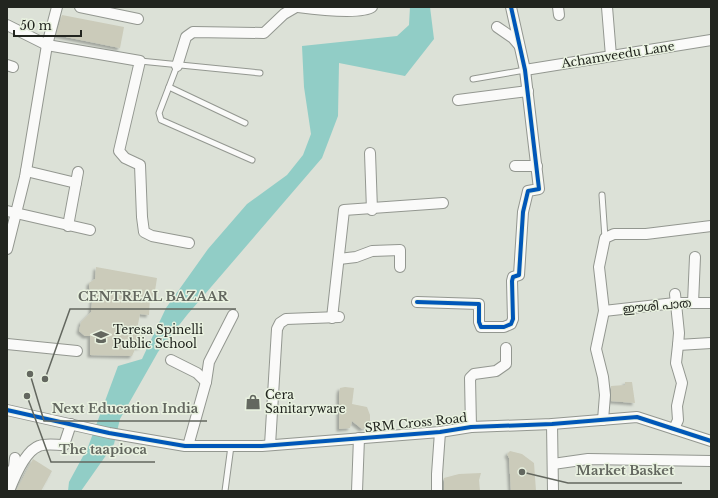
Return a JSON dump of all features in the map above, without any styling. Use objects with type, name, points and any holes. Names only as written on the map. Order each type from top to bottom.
[{"type":"street","points":[[7,249],[11,213],[26,171],[47,45],[57,7]]},
{"type":"street","points":[[80,7],[138,19]]},
{"type":"street","points":[[177,66],[186,38],[193,32],[264,33],[284,14],[297,7],[317,10],[355,11],[367,10],[372,7]]},
{"type":"street","points":[[417,302],[479,304],[479,322],[481,327],[504,327],[511,324],[513,319],[512,282],[513,277],[519,275],[523,212],[528,191],[539,189],[525,70],[511,7]]},
{"type":"street","points":[[607,7],[611,56]]},
{"type":"street","points":[[7,25],[47,45],[140,61],[119,151],[125,158],[140,165],[144,232],[152,236],[189,243]]},
{"type":"street","points":[[497,27],[513,38],[520,46]]},
{"type":"street","name":"Achamveedu Lane","points":[[525,70],[711,40]]},
{"type":"street","points":[[458,100],[528,91]]},
{"type":"street","points":[[370,153],[372,210]]},
{"type":"street","points":[[515,166],[537,166]]},
{"type":"street","points":[[26,171],[76,183]]},
{"type":"street","points":[[68,226],[78,172]]},
{"type":"street","points":[[270,445],[277,329],[280,323],[286,319],[336,318],[339,259],[344,210],[372,210],[443,203]]},
{"type":"street","points":[[11,213],[90,230]]},
{"type":"street","points":[[603,420],[605,395],[603,377],[596,349],[604,311],[599,267],[605,238],[614,234],[646,234],[711,226]]},
{"type":"street","points":[[339,259],[356,257],[372,251],[400,250],[400,267]]},
{"type":"street","points":[[693,303],[695,257]]},
{"type":"street","points":[[674,429],[678,420],[677,406],[682,383],[676,363],[679,333],[675,298]]},
{"type":"street","name":"ഈശി പാത","points":[[604,311],[675,298],[693,303],[711,303]]},
{"type":"street","points":[[188,446],[206,382],[209,362],[233,315]]},
{"type":"street","points":[[678,345],[711,342]]},
{"type":"street","points":[[7,344],[77,351]]},
{"type":"street","points":[[471,427],[470,378],[474,374],[496,371],[506,364],[506,348]]},
{"type":"street","points":[[171,360],[197,373],[206,382]]},
{"type":"street","name":"SRM Cross Road","points":[[7,410],[121,435],[188,446],[270,445],[440,432],[471,427],[552,424],[637,417],[711,441]]},
{"type":"street","points":[[10,491],[23,462],[32,451],[37,446],[42,445],[64,445],[71,424]]},
{"type":"street","points":[[552,424],[553,491]]},
{"type":"street","points":[[437,491],[440,432]]},
{"type":"street","points":[[356,491],[358,438]]},
{"type":"street","points":[[7,482],[14,467],[15,458]]},
{"type":"street","points":[[553,464],[588,459],[711,461]]},
{"type":"lane","points":[[140,61],[177,66],[260,73]]},
{"type":"lane","points":[[177,66],[159,113],[161,120],[252,160]]},
{"type":"lane","points":[[473,79],[525,70]]},
{"type":"lane","points":[[169,87],[245,123]]},
{"type":"lane","points":[[602,195],[605,238]]},
{"type":"lane","points":[[225,491],[231,446]]},
{"type":"water","points":[[410,7],[430,7],[434,39],[405,76],[339,63],[338,116],[322,158],[187,315],[158,352],[120,419],[114,444],[81,491],[68,491],[69,482],[88,447],[118,366],[142,359],[166,308],[208,249],[247,204],[287,175],[303,155],[311,134],[304,87],[302,46],[397,36],[409,25]]},
{"type":"building","points":[[62,15],[124,27],[120,48],[56,35]]},
{"type":"building","points":[[96,267],[157,278],[154,297],[150,296],[149,315],[140,314],[136,334],[142,335],[141,347],[136,347],[132,356],[90,355],[90,336],[85,336],[79,331],[81,322],[91,312],[93,293],[89,288],[89,283],[95,279]]},
{"type":"building","points":[[625,382],[632,382],[635,403],[611,401],[611,386],[625,385]]},
{"type":"building","points":[[340,388],[354,388],[352,404],[367,407],[370,415],[370,424],[362,429],[352,421],[350,428],[339,429],[339,393]]},
{"type":"building","points":[[510,451],[522,454],[534,463],[536,491],[511,491],[509,458],[507,454]]},
{"type":"building","points":[[33,459],[52,471],[41,491],[16,491]]},
{"type":"building","points":[[481,473],[479,480],[480,491],[444,491],[444,478],[459,474]]},
{"type":"cycle path","points":[[417,302],[479,304],[479,322],[481,327],[504,327],[511,324],[513,319],[512,281],[513,277],[519,275],[523,212],[528,191],[539,189],[525,70],[511,7]]},
{"type":"cycle path","points":[[7,410],[109,433],[185,446],[262,446],[440,432],[471,427],[552,424],[637,417],[711,441]]},
{"type":"place","name":"Teresa Spinelli Public School","points":[[101,337]]},
{"type":"place","name":"Next Education India","points":[[30,374]]},
{"type":"place","name":"CENTREAL BAZAAR","points":[[45,379]]},
{"type":"place","name":"The taapioca","points":[[27,396]]},
{"type":"place","name":"Cera Sanitaryware","points":[[253,402]]},
{"type":"place","name":"Market Basket","points":[[522,472]]}]
